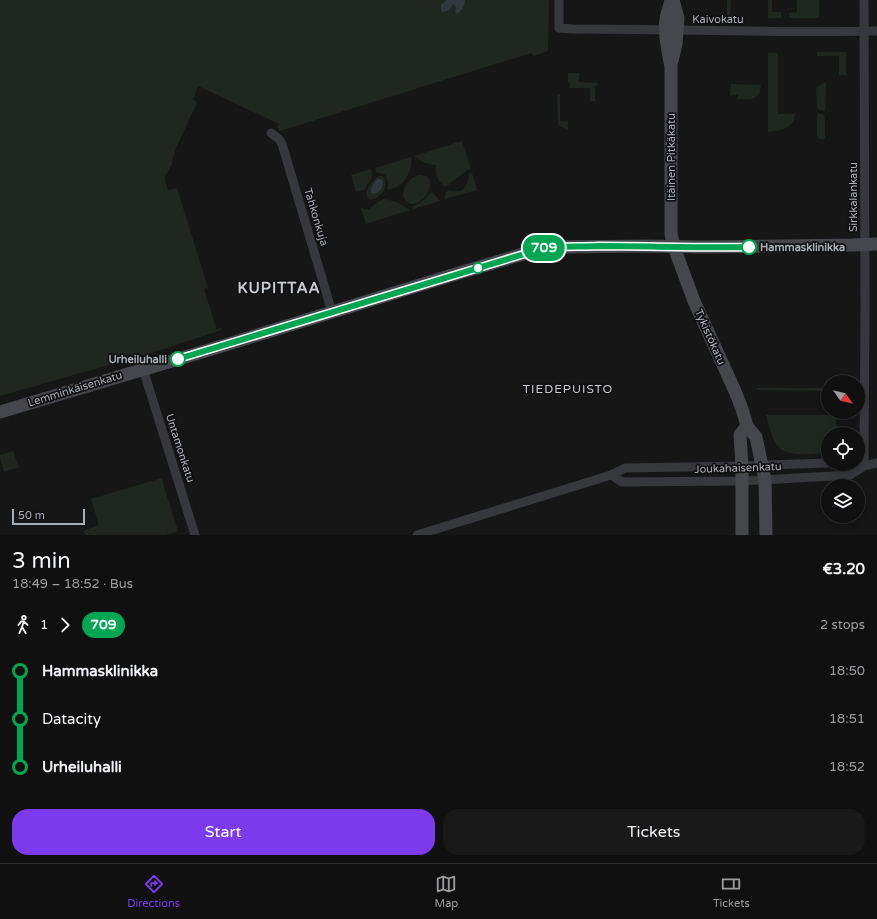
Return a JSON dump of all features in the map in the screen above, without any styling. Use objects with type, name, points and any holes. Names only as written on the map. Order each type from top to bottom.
[{"type":"street","name":"Kaivokatu","points":[[559,0],[559,28],[877,31]]},
{"type":"street","name":"Itäinen Pitkäkatu","points":[[672,0],[666,18],[671,30],[666,45],[671,67],[672,234],[674,247]]},
{"type":"street","name":"Sirkkalankatu","points":[[863,427],[871,244],[864,0]]},
{"type":"street","name":"Tahkonkuja","points":[[271,133],[279,138],[282,144],[332,312]]},
{"type":"street","name":"Lemminkäisenkatu","points":[[0,412],[544,248],[871,244]]},
{"type":"street","name":"Tykistökatu","points":[[674,247],[694,301],[735,391],[747,426],[756,437],[765,480],[766,535]]},
{"type":"street","name":"Untamonkatu","points":[[143,369],[194,535]]},
{"type":"street","points":[[742,535],[742,466],[740,435],[747,426]]},
{"type":"street","name":"Joukahaisenkatu","points":[[417,535],[611,475],[625,468],[821,463]]},
{"type":"street","name":"Joukahaisenkatu","points":[[865,464],[877,463]]},
{"type":"street","name":"Joukahaisenkatu","points":[[611,475],[622,482],[742,481],[850,475],[854,471]]},
{"type":"shaded area","points":[[0,0],[549,0],[548,50],[534,56],[531,53],[280,131],[277,127],[279,124],[198,86],[193,100],[197,103],[176,148],[172,164],[165,176],[165,180],[168,190],[177,188],[208,288],[204,289],[216,329],[221,328],[221,330],[151,353],[0,396]]},
{"type":"shaded area","points":[[446,0],[465,0],[463,8],[457,14],[455,12],[456,7],[453,4],[449,10],[442,12],[441,5]]},
{"type":"shaded area","points":[[727,0],[731,0],[730,15],[740,15],[740,19],[727,19]]},
{"type":"shaded area","points":[[768,0],[772,0],[772,12],[781,12],[781,18],[768,18]]},
{"type":"shaded area","points":[[797,0],[819,0],[819,18],[789,18],[789,13],[797,12]]},
{"type":"shaded area","points":[[817,52],[846,52],[846,75],[839,75],[839,56],[817,56]]},
{"type":"shaded area","points":[[768,53],[778,53],[778,114],[795,114],[792,123],[786,128],[768,132]]},
{"type":"shaded area","points":[[568,73],[579,73],[579,82],[598,83],[598,85],[595,86],[595,101],[590,101],[590,88],[570,88]]},
{"type":"shaded area","points":[[823,83],[826,83],[825,111],[819,110],[817,107],[816,89]]},
{"type":"shaded area","points":[[731,84],[761,85],[759,94],[754,98],[738,99],[738,95],[730,96]]},
{"type":"shaded area","points":[[557,94],[560,94],[560,121],[568,122],[568,131],[558,124]]},
{"type":"shaded area","points":[[818,113],[824,115],[824,139],[819,139],[817,135]]},
{"type":"shaded area","points":[[462,141],[471,169],[466,171],[445,187],[437,177],[436,165],[424,163],[414,156]]},
{"type":"shaded area","points":[[411,157],[409,173],[406,178],[398,186],[387,190],[388,183],[385,175],[376,172],[375,168]]},
{"type":"shaded area","points":[[371,169],[372,178],[364,190],[356,192],[351,175]]},
{"type":"shaded area","points":[[472,173],[477,190],[445,199],[445,195],[448,190],[457,192],[466,187],[469,174]]},
{"type":"shaded area","points":[[418,175],[425,176],[429,179],[429,190],[422,200],[417,203],[410,204],[404,197],[404,190],[411,179]]},
{"type":"shaded area","points":[[379,176],[382,176],[385,179],[385,188],[377,198],[370,199],[366,194],[367,190],[371,183]]},
{"type":"shaded area","points":[[378,179],[382,180],[383,184],[381,188],[374,194],[371,193],[373,185]]},
{"type":"shaded area","points":[[432,192],[440,201],[413,209],[412,207]]},
{"type":"shaded area","points":[[383,199],[394,201],[410,210],[366,224],[361,208],[371,210],[371,207]]},
{"type":"shaded area","points":[[757,388],[821,388],[821,391],[756,390]]},
{"type":"shaded area","points":[[766,415],[821,415],[821,419],[836,419],[836,425],[839,427],[821,427],[821,453],[794,454],[787,452],[777,445],[772,435]]},
{"type":"shaded area","points":[[13,451],[19,467],[4,472],[0,455]]},
{"type":"shaded area","points":[[162,478],[178,531],[165,535],[86,535],[83,531],[99,525],[91,499]]},
{"type":"bus line","name":"709","points":[[178,359],[544,248],[647,246],[749,247]]},
{"type":"place","name":"Hammasklinikka","points":[[749,247]]},
{"type":"place","name":"Urheiluhalli","points":[[178,359]]},
{"type":"district","name":"KUPITTAA","points":[[279,288]]},
{"type":"district","name":"TIEDEPUISTO","points":[[568,389]]}]
